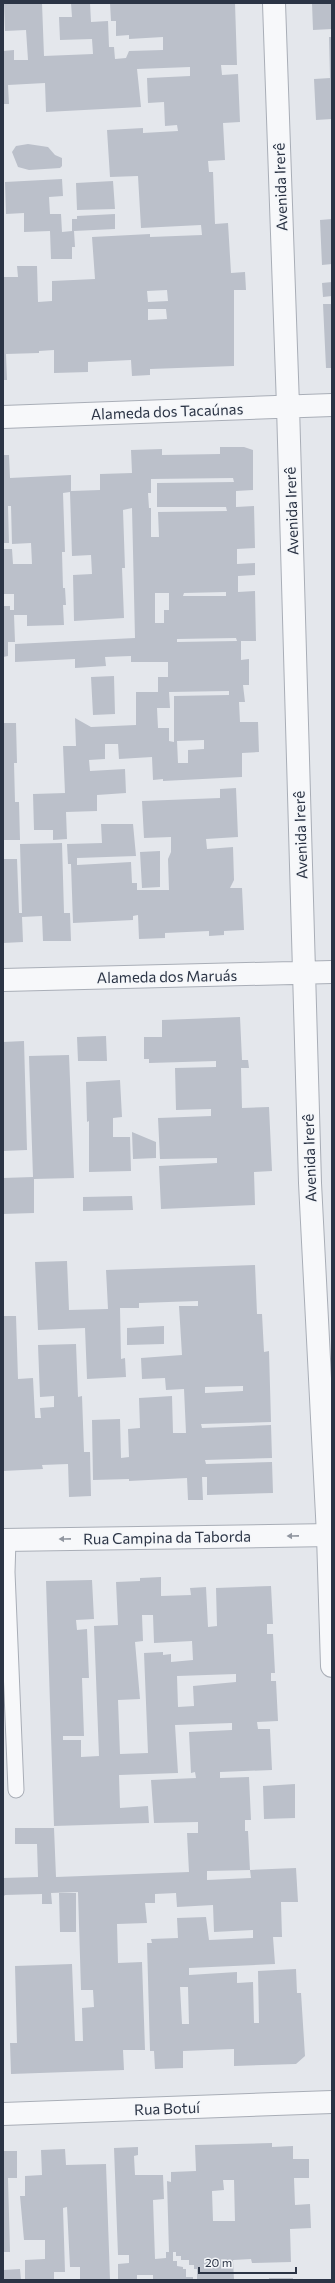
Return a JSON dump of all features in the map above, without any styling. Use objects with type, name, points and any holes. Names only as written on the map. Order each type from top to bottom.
[{"type":"street","name":"Avenida Irerê","points":[[274,3],[288,406],[310,1183],[330,1535],[332,1666]]},
{"type":"street","name":"Alameda dos Tacaúnas","points":[[3,417],[332,405]]},
{"type":"street","name":"Alameda dos Maruás","points":[[3,980],[332,972]]},
{"type":"street","name":"Rua Campina da Taborda","points":[[5,1540],[330,1535]]},
{"type":"street","name":"Rua Botuí","points":[[3,2114],[332,2102]]},
{"type":"lane","points":[[5,1540],[16,1790]]},
{"type":"building","points":[[4,3],[42,3],[44,56],[93,54],[92,39],[60,40],[59,17],[72,17],[71,3],[90,3],[91,22],[108,21],[109,47],[114,47],[115,59],[126,58],[129,51],[163,50],[163,37],[129,39],[129,35],[116,36],[116,21],[111,21],[110,3],[235,3],[237,65],[221,65],[222,75],[238,74],[240,122],[223,123],[225,160],[208,161],[209,172],[213,172],[215,224],[228,223],[231,273],[245,272],[246,290],[234,290],[234,366],[150,369],[150,375],[132,376],[131,360],[88,362],[88,372],[54,373],[54,350],[39,351],[39,353],[6,354],[7,380],[3,380],[3,277],[18,277],[17,266],[37,266],[38,302],[52,301],[52,281],[95,279],[92,237],[150,234],[150,237],[202,235],[201,225],[141,228],[138,176],[110,177],[107,130],[143,128],[143,133],[178,131],[177,125],[165,126],[164,102],[148,103],[147,78],[190,76],[190,67],[137,69],[141,107],[46,112],[45,83],[8,85],[9,104],[3,104],[3,51],[14,50],[14,60],[28,60],[26,30],[5,31]],"holes":[[[167,290],[168,301],[148,302],[147,291]],[[148,309],[166,309],[167,319],[148,320]]]},
{"type":"building","points":[[312,3],[332,3],[332,29],[313,30]]},
{"type":"building","points":[[329,37],[332,37],[332,119],[316,120],[314,79],[330,78]]},
{"type":"building","points":[[28,144],[48,147],[55,155],[62,158],[62,166],[60,168],[29,170],[18,167],[12,152],[16,146]]},
{"type":"building","points":[[62,179],[63,196],[49,197],[50,214],[61,214],[62,232],[72,231],[72,219],[77,219],[77,216],[115,214],[115,229],[74,231],[75,247],[72,247],[72,259],[51,259],[50,231],[24,232],[24,213],[6,214],[5,182]]},
{"type":"building","points":[[113,181],[115,209],[77,210],[76,183]]},
{"type":"building","points":[[332,219],[332,264],[322,265],[320,220]]},
{"type":"building","points":[[332,282],[332,296],[323,297],[322,283]]},
{"type":"building","points":[[323,304],[332,304],[332,368],[326,368]]},
{"type":"building","points":[[220,447],[244,447],[253,450],[253,490],[236,491],[236,507],[254,506],[255,548],[237,549],[237,564],[255,563],[255,575],[238,576],[238,592],[255,591],[256,641],[241,641],[241,660],[249,659],[249,685],[243,685],[245,702],[239,702],[240,722],[258,722],[259,752],[242,753],[242,777],[163,781],[163,779],[153,780],[152,757],[119,759],[118,744],[105,744],[105,759],[89,760],[90,771],[125,769],[126,793],[97,795],[97,811],[66,812],[67,839],[53,840],[53,830],[34,830],[33,794],[65,793],[63,746],[76,746],[75,718],[91,727],[136,725],[136,692],[158,692],[158,677],[168,677],[168,662],[131,662],[131,656],[105,657],[106,666],[75,668],[75,659],[15,662],[15,644],[135,638],[132,508],[123,510],[125,568],[122,568],[124,618],[74,621],[73,575],[92,574],[91,555],[72,556],[70,492],[63,493],[65,552],[62,552],[63,588],[65,588],[66,605],[63,605],[64,625],[27,626],[27,615],[14,615],[15,642],[8,642],[8,656],[3,657],[3,606],[10,606],[10,610],[14,610],[14,594],[3,594],[4,549],[12,549],[13,564],[32,564],[31,543],[12,544],[11,506],[8,506],[9,543],[3,543],[3,455],[9,455],[10,478],[71,475],[71,491],[100,490],[100,474],[132,473],[131,450],[162,449],[162,455],[220,454]],"holes":[[[233,478],[234,482],[157,483],[157,507],[226,507],[227,511],[158,512],[159,537],[151,537],[151,508],[149,508],[148,493],[151,493],[151,479]],[[226,592],[226,596],[183,596],[184,593]],[[155,593],[169,593],[169,610],[164,610],[164,623],[155,623]],[[236,638],[237,641],[177,642],[177,639]],[[229,691],[229,695],[174,696],[174,742],[169,741],[169,728],[158,728],[157,708],[170,708],[169,692]],[[204,740],[204,749],[188,750],[188,763],[178,763],[177,741]]]},
{"type":"building","points":[[114,676],[115,714],[93,715],[91,677]]},
{"type":"building","points":[[3,723],[16,723],[17,763],[14,763],[15,802],[19,802],[20,840],[3,840]]},
{"type":"building","points":[[236,788],[238,837],[206,839],[207,849],[233,847],[234,880],[230,888],[242,888],[244,930],[224,931],[224,935],[209,936],[209,931],[165,933],[165,938],[139,939],[138,915],[133,916],[133,920],[73,923],[71,864],[68,864],[67,844],[102,843],[101,824],[133,824],[136,856],[77,858],[77,865],[131,862],[132,883],[137,883],[137,890],[169,890],[168,859],[171,852],[171,837],[144,838],[142,801],[220,798],[220,789]]},
{"type":"building","points":[[62,843],[64,913],[70,913],[71,941],[43,941],[42,916],[22,917],[23,942],[3,943],[3,859],[17,859],[19,913],[22,913],[20,844]]},
{"type":"building","points":[[160,851],[160,887],[142,888],[140,852]]},
{"type":"building","points":[[240,1017],[242,1060],[248,1060],[249,1068],[241,1068],[242,1108],[269,1107],[272,1171],[254,1172],[255,1205],[161,1209],[159,1166],[217,1163],[217,1158],[160,1159],[158,1118],[211,1116],[211,1109],[176,1110],[175,1068],[216,1067],[216,1061],[149,1063],[149,1059],[144,1059],[144,1037],[162,1037],[162,1020]]},
{"type":"building","points":[[106,1036],[107,1061],[78,1061],[77,1037]]},
{"type":"building","points":[[24,1041],[27,1150],[3,1151],[3,1042]]},
{"type":"building","points":[[69,1055],[74,1178],[34,1179],[34,1213],[3,1214],[3,1178],[33,1177],[29,1056]]},
{"type":"building","points":[[120,1080],[122,1117],[113,1118],[113,1137],[130,1137],[131,1171],[89,1172],[89,1121],[87,1122],[86,1082]]},
{"type":"building","points":[[132,1132],[156,1142],[156,1158],[133,1159]]},
{"type":"building","points":[[132,1196],[133,1210],[83,1211],[83,1197]]},
{"type":"building","points":[[67,1261],[69,1310],[108,1309],[106,1270],[255,1265],[257,1314],[262,1314],[264,1352],[269,1351],[271,1422],[201,1424],[202,1428],[271,1425],[272,1458],[205,1460],[206,1464],[272,1462],[273,1493],[207,1495],[207,1477],[202,1477],[203,1500],[188,1500],[187,1478],[129,1481],[129,1479],[93,1480],[92,1420],[120,1419],[121,1458],[129,1457],[128,1429],[140,1428],[139,1398],[172,1396],[173,1433],[186,1433],[184,1389],[166,1390],[165,1378],[142,1379],[141,1358],[182,1355],[179,1306],[198,1306],[198,1301],[139,1303],[139,1308],[120,1308],[121,1359],[125,1358],[126,1377],[87,1379],[85,1328],[38,1330],[35,1262]],"holes":[[[243,1386],[243,1391],[205,1393],[205,1387]]]},
{"type":"building","points":[[3,1316],[16,1316],[18,1379],[33,1378],[35,1418],[41,1418],[40,1408],[54,1407],[54,1396],[40,1397],[38,1345],[76,1344],[78,1397],[82,1396],[84,1452],[90,1452],[91,1496],[69,1497],[68,1464],[42,1465],[43,1469],[3,1471]]},
{"type":"building","points":[[164,1326],[164,1344],[127,1345],[127,1328]]},
{"type":"building","points":[[161,1577],[161,1596],[191,1595],[190,1588],[206,1587],[208,1627],[217,1626],[216,1588],[271,1586],[273,1624],[267,1624],[267,1634],[273,1634],[275,1673],[271,1673],[271,1681],[276,1681],[278,1721],[257,1722],[258,1729],[270,1729],[272,1770],[220,1772],[220,1778],[249,1777],[251,1820],[245,1820],[245,1831],[248,1831],[250,1870],[296,1868],[298,1902],[281,1902],[282,1937],[273,1937],[275,1964],[189,1968],[189,1975],[237,1972],[237,1983],[253,1982],[254,2023],[259,2023],[258,1971],[296,1969],[297,1993],[301,1993],[305,2056],[296,2064],[234,2066],[234,2049],[183,2051],[183,2068],[155,2069],[154,2051],[150,2051],[147,1943],[152,1943],[151,1939],[178,1938],[177,1918],[206,1917],[209,1940],[253,1938],[253,1930],[214,1932],[213,1905],[177,1907],[176,1893],[155,1894],[155,1903],[145,1903],[147,1923],[117,1924],[118,1963],[142,1962],[145,2050],[123,2050],[124,2070],[11,2074],[10,2043],[17,2043],[15,1966],[72,1964],[75,2041],[83,2041],[82,2008],[94,2007],[93,1990],[81,1990],[78,1892],[51,1893],[52,1904],[42,1904],[42,1894],[5,1895],[3,1897],[3,1878],[38,1877],[37,1844],[15,1844],[15,1828],[54,1828],[56,1877],[189,1872],[187,1833],[198,1833],[198,1822],[154,1823],[151,1780],[196,1778],[195,1772],[191,1773],[189,1732],[232,1730],[232,1723],[175,1725],[178,1773],[119,1775],[120,1808],[148,1806],[149,1823],[54,1826],[46,1581],[92,1580],[94,1619],[76,1620],[77,1630],[87,1629],[89,1678],[82,1678],[84,1736],[63,1736],[63,1740],[81,1740],[81,1757],[99,1756],[94,1626],[118,1625],[116,1582],[140,1581],[140,1578]],"holes":[[[142,1615],[153,1615],[154,1643],[192,1641],[193,1660],[171,1662],[171,1654],[163,1655],[163,1652],[144,1653],[148,1753],[120,1754],[118,1700],[140,1699],[135,1642],[143,1641]],[[236,1674],[236,1682],[193,1686],[194,1706],[178,1707],[177,1676]],[[250,1870],[251,1878],[207,1880],[207,1871]],[[180,1987],[188,1987],[189,2024],[182,2024]]]},
{"type":"building","points":[[295,1784],[295,1818],[264,1819],[263,1786]]},
{"type":"building","points":[[59,1893],[76,1893],[76,1932],[60,1932]]},
{"type":"building","points":[[272,2143],[272,2147],[293,2146],[293,2159],[309,2159],[309,2178],[294,2178],[295,2205],[310,2204],[311,2228],[290,2229],[291,2262],[252,2263],[251,2259],[233,2260],[234,2280],[197,2280],[197,2269],[194,2269],[194,2265],[189,2265],[189,2260],[181,2260],[181,2256],[176,2256],[176,2252],[173,2252],[173,2261],[177,2261],[177,2266],[186,2269],[186,2277],[193,2277],[193,2280],[153,2280],[153,2275],[137,2275],[137,2280],[118,2280],[118,2264],[129,2263],[129,2255],[118,2255],[114,2148],[138,2147],[138,2155],[134,2156],[135,2175],[163,2175],[164,2199],[153,2200],[155,2259],[166,2258],[166,2252],[169,2252],[167,2181],[171,2182],[171,2172],[196,2171],[195,2145]],"holes":[[[223,2180],[234,2180],[235,2221],[213,2221],[212,2191],[224,2190]]]},
{"type":"building","points":[[65,2149],[66,2165],[106,2164],[110,2280],[80,2280],[80,2267],[70,2267],[67,2207],[63,2208],[65,2272],[54,2272],[54,2280],[25,2280],[25,2260],[45,2259],[45,2240],[24,2240],[20,2196],[25,2196],[25,2176],[42,2175],[41,2150]]},
{"type":"building","points":[[3,2151],[17,2151],[17,2178],[8,2178],[10,2252],[3,2252]]},
{"type":"building","points":[[20,2269],[21,2280],[3,2280],[3,2270]]},
{"type":"building","points":[[269,2278],[293,2278],[293,2280],[269,2280]]}]
